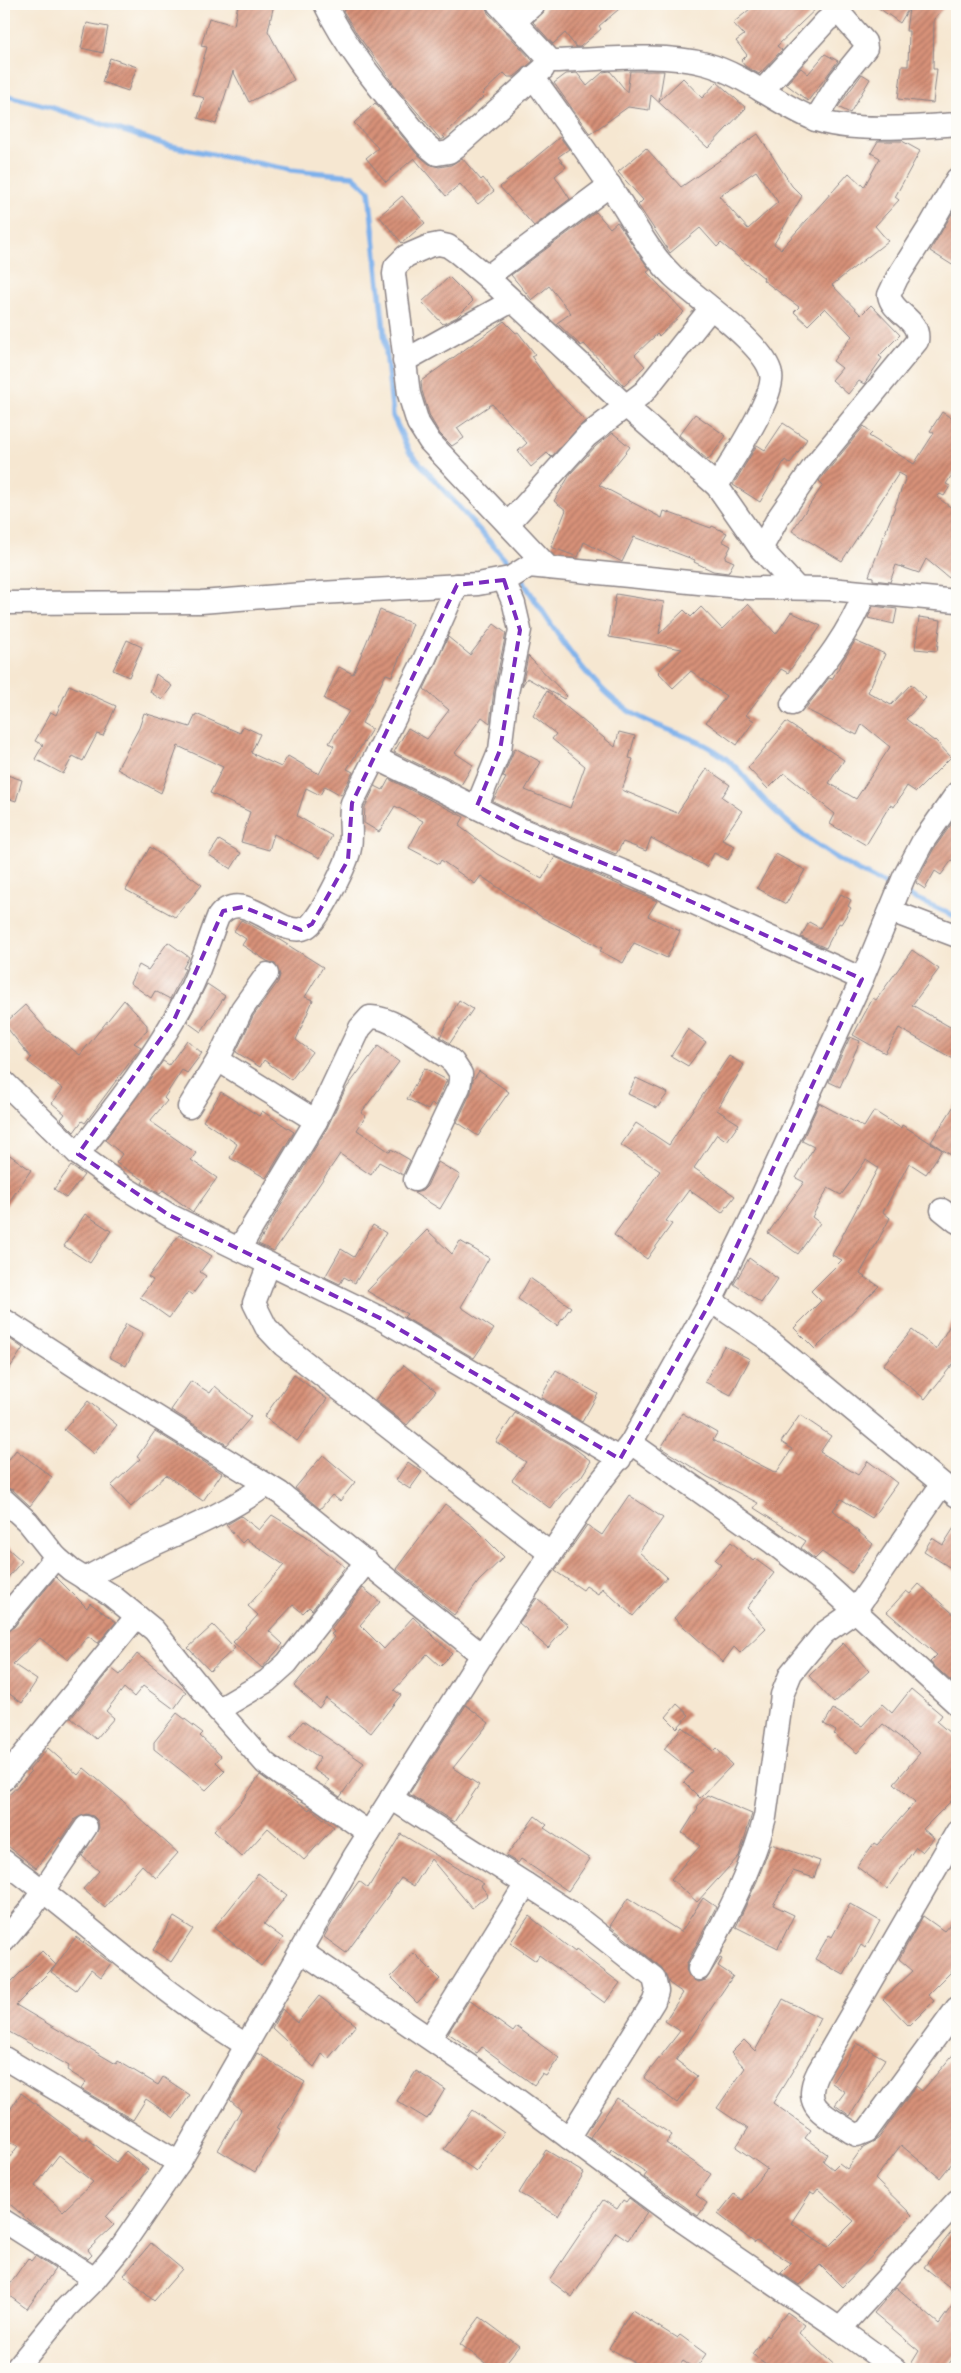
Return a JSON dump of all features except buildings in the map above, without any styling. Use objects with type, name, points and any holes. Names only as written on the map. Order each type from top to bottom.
[{"type":"street","points":[[325,4],[349,45],[420,138],[437,154],[449,152],[551,61],[664,58],[690,60],[718,68],[815,120],[843,126],[912,127],[957,124]]},
{"type":"street","points":[[498,4],[551,61]]},
{"type":"street","points":[[514,22],[534,4]]},
{"type":"street","points":[[762,91],[826,21],[834,15],[842,16],[865,42],[866,48],[840,80],[815,120]]},
{"type":"street","points":[[533,78],[610,185],[659,260],[682,283],[759,351],[772,376],[769,392],[758,415],[717,486]]},
{"type":"street","points":[[761,549],[778,518],[814,466],[917,341],[915,327],[893,304],[889,295],[957,178]]},
{"type":"street","points":[[487,277],[610,185]]},
{"type":"street","points":[[539,567],[508,524],[430,442],[418,424],[409,394],[394,286],[395,267],[419,249],[439,244],[448,246],[458,252],[487,277],[626,407],[717,486],[761,549],[797,588]]},
{"type":"street","points":[[404,361],[512,301]]},
{"type":"street","points":[[508,524],[587,436],[626,407],[654,381],[710,308]]},
{"type":"street","points":[[4,603],[200,602],[457,585],[507,579],[539,567],[749,588],[830,589],[864,594],[957,601]]},
{"type":"street","points":[[477,806],[500,750],[507,693],[520,630],[507,579]]},
{"type":"street","points":[[78,1154],[135,1079],[174,1020],[190,991],[218,917],[223,910],[234,906],[243,907],[291,928],[301,930],[312,924],[348,860],[351,845],[350,809],[457,585]]},
{"type":"street","points":[[792,704],[844,636],[855,618],[864,594]]},
{"type":"street","points":[[376,758],[477,806],[520,829],[639,878],[862,979]]},
{"type":"street","points":[[16,2369],[66,2308],[95,2279],[119,2250],[179,2163],[369,1833],[482,1655],[597,1486],[625,1451],[711,1301],[756,1209],[862,979],[902,884],[922,843],[957,793]]},
{"type":"street","points":[[892,910],[957,936]]},
{"type":"street","points":[[189,1107],[218,1060],[242,1010],[267,974]]},
{"type":"street","points":[[239,1249],[316,1120],[364,1021],[370,1017],[376,1016],[395,1025],[453,1062],[461,1074],[459,1088],[415,1180]]},
{"type":"street","points":[[218,1060],[316,1120]]},
{"type":"street","points":[[4,1082],[78,1154],[125,1188],[169,1215],[382,1319],[625,1451],[773,1542],[826,1584],[854,1612],[957,1704]]},
{"type":"street","points":[[269,1264],[254,1303],[266,1327],[283,1345],[551,1554]]},
{"type":"street","points":[[699,1969],[737,1896],[760,1836],[765,1817],[782,1695],[791,1673],[824,1633],[854,1612],[950,1490],[766,1338],[711,1301]]},
{"type":"street","points":[[4,1320],[298,1506],[482,1655]]},
{"type":"street","points":[[85,1579],[121,1559],[225,1511],[266,1485]]},
{"type":"street","points":[[7,1509],[39,1534],[56,1557],[154,1630],[218,1710],[265,1763],[369,1833]]},
{"type":"street","points":[[4,1619],[56,1557]]},
{"type":"street","points":[[218,1710],[268,1681],[287,1663],[367,1561]]},
{"type":"street","points":[[4,1778],[137,1616]]},
{"type":"street","points":[[392,1798],[581,1920],[654,1978],[657,1984],[654,2001],[569,2138]]},
{"type":"street","points":[[4,1941],[30,1910],[86,1827]]},
{"type":"street","points":[[957,1832],[818,2072],[811,2086],[812,2102],[817,2108],[851,2132],[857,2134],[867,2131],[957,2008]]},
{"type":"street","points":[[4,1861],[43,1890],[135,1965],[217,2026],[246,2044]]},
{"type":"street","points":[[430,2038],[526,1884]]},
{"type":"street","points":[[301,1951],[430,2038],[680,2219],[895,2369]]},
{"type":"street","points":[[4,2058],[179,2163]]},
{"type":"street","points":[[840,2329],[957,2201]]},
{"type":"street","points":[[4,2221],[95,2279]]},
{"type":"highlighted area","points":[[504,580],[520,630],[500,750],[477,806],[520,829],[639,878],[862,979],[711,1301],[620,1459],[382,1319],[169,1215],[78,1154],[174,1020],[223,911],[243,907],[301,930],[312,924],[348,860],[352,803],[457,585]]},
{"type":"waterway","points":[[4,95],[47,106],[166,145],[291,170],[353,176],[369,191],[393,416],[409,451],[515,570]]},
{"type":"waterway","points":[[520,577],[559,637],[589,676],[606,693],[643,719],[710,748],[736,768],[769,805],[812,842],[844,863],[895,889]]},
{"type":"waterway","points":[[903,893],[957,917]]}]
